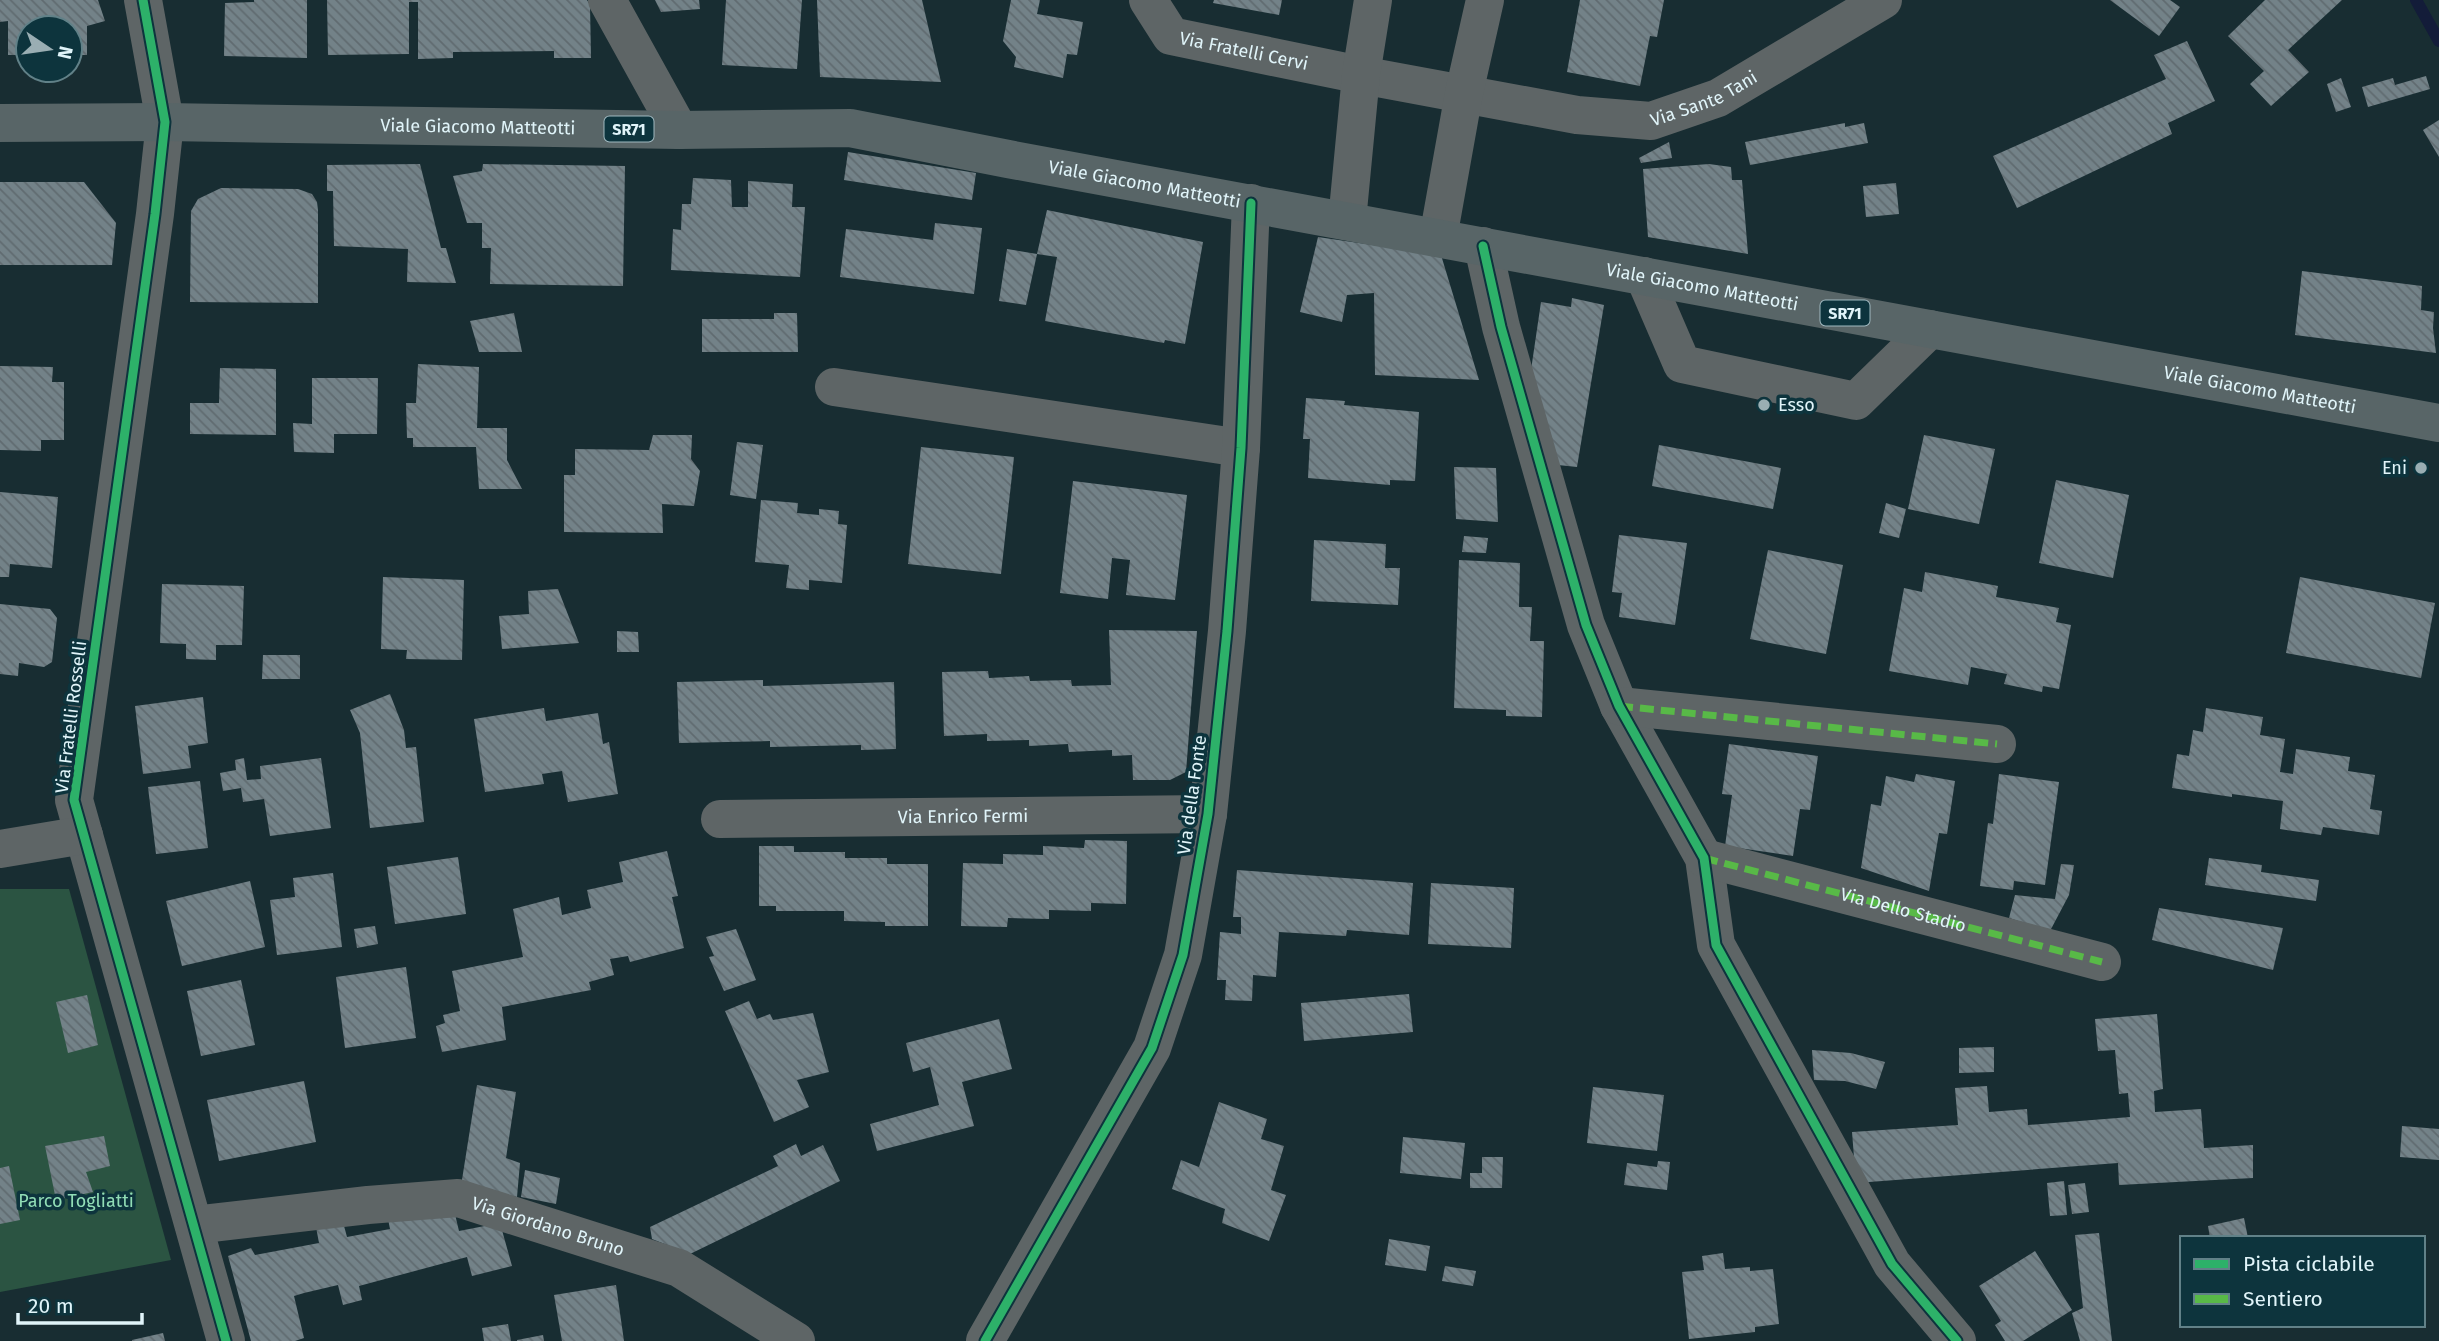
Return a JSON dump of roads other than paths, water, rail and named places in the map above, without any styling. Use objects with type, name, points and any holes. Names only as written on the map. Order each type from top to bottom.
[{"type":"main road","name":"Viale Giacomo Matteotti","points":[[0,123],[165,122],[679,130],[850,128],[2439,423]]},
{"type":"street","name":"Via Fratelli Rosselli","points":[[142,0],[165,122],[155,214],[74,800],[226,1341]]},
{"type":"street","points":[[607,0],[679,130]]},
{"type":"street","name":"Via Fratelli Cervi","points":[[1148,0],[1171,36],[1464,93]]},
{"type":"street","points":[[1347,220],[1361,75],[1373,0]]},
{"type":"street","points":[[1438,238],[1464,93],[1485,0]]},
{"type":"street","name":"Via Sante Tani","points":[[1464,93],[1577,115],[1651,121],[1718,98],[1884,0]]},
{"type":"street","name":"Via della Fonte","points":[[985,1341],[1152,1048],[1183,955],[1208,814],[1227,631],[1241,448],[1251,203]]},
{"type":"street","points":[[1483,246],[1501,327],[1586,625],[1619,706],[1704,858],[1716,945],[1892,1264],[1957,1341]]},
{"type":"street","points":[[1644,276],[1682,364],[1856,401],[1930,329]]},
{"type":"street","points":[[834,387],[1241,448]]},
{"type":"street","points":[[1619,706],[1997,744]]},
{"type":"street","name":"Via Enrico Fermi","points":[[720,819],[1208,814]]},
{"type":"street","points":[[0,849],[84,835]]},
{"type":"street","name":"Via Dello Stadio","points":[[1704,858],[2102,962]]},
{"type":"street","name":"Via Giordano Bruno","points":[[194,1225],[368,1205],[458,1198],[679,1268],[796,1341]]},
{"type":"waterway","points":[[2416,0],[2439,41]]},
{"type":"place","name":"Esso","points":[[1764,405]]},
{"type":"place","name":"Eni","points":[[2421,468]]},
{"type":"park label","name":"Parco Togliatti","points":[[76,1201]]}]
